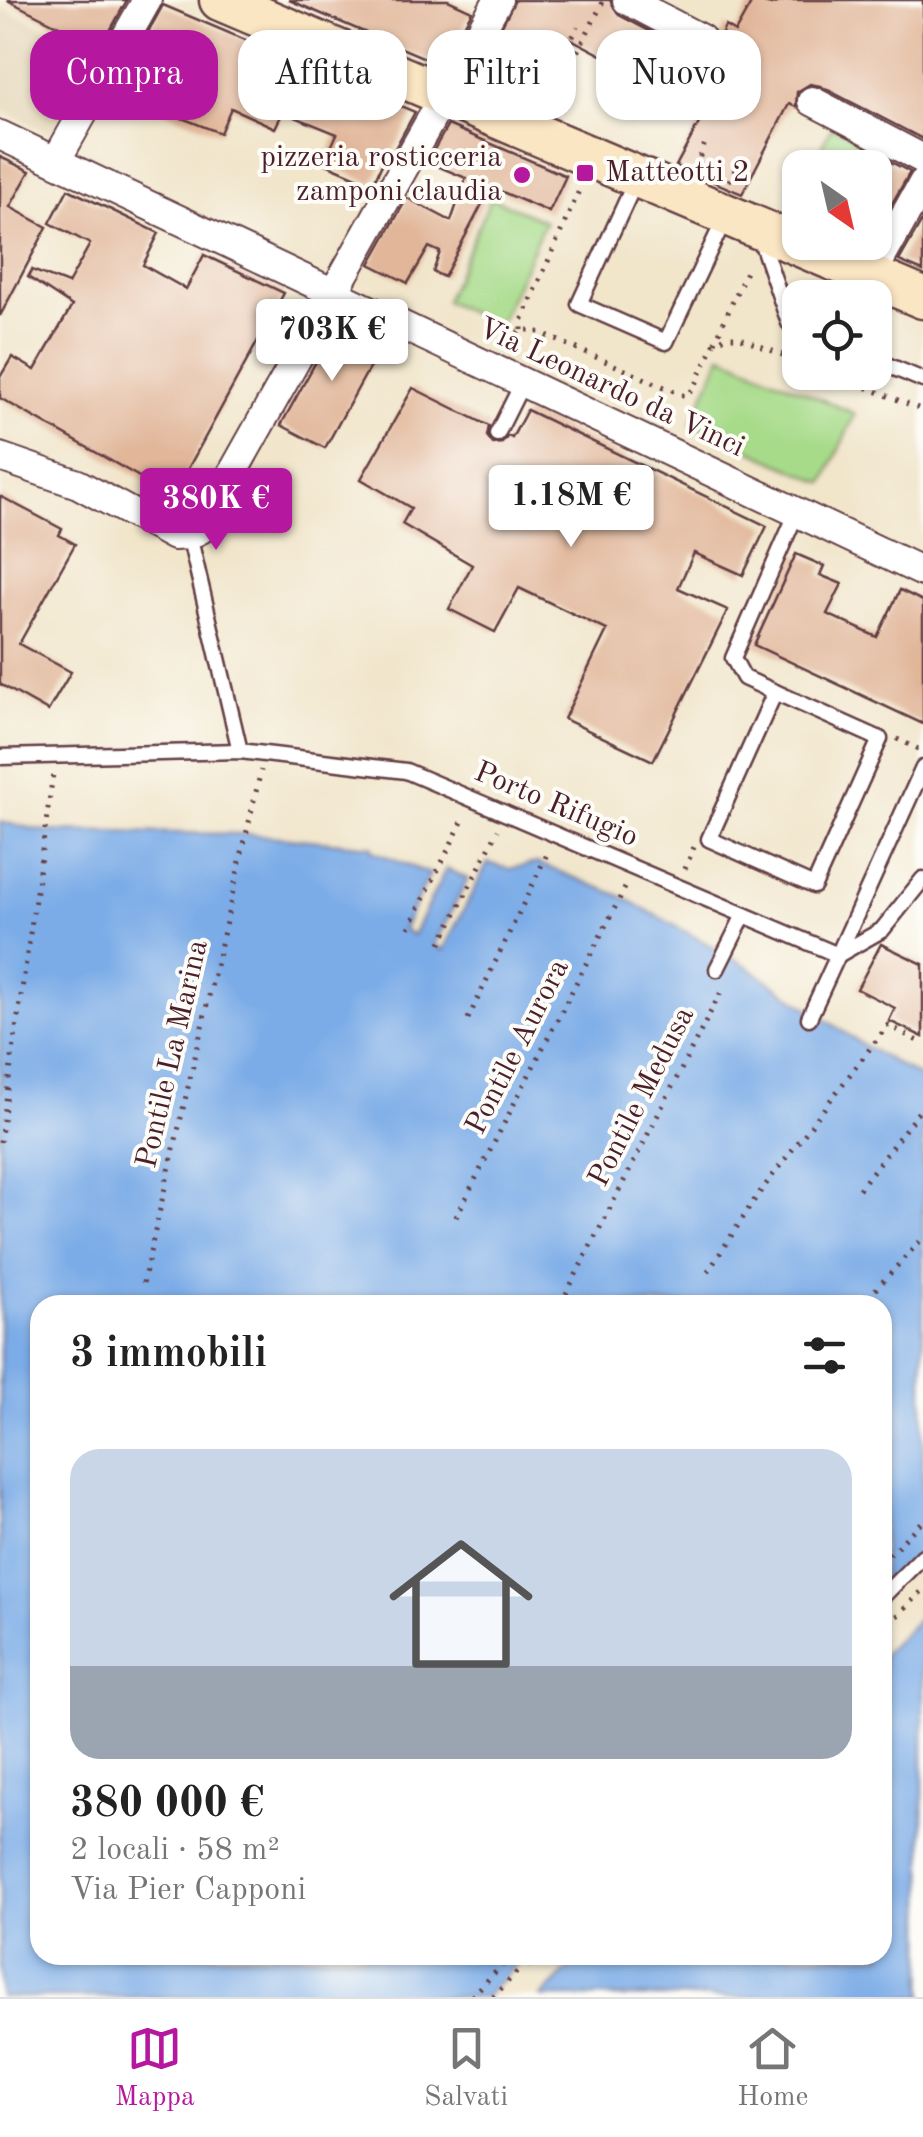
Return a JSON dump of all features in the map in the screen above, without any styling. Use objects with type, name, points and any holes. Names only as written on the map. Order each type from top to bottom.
[{"type":"street","points":[[56,161],[147,0]]},
{"type":"street","points":[[220,0],[427,89]]},
{"type":"street","points":[[626,0],[684,30]]},
{"type":"street","points":[[475,30],[487,3]]},
{"type":"street","points":[[812,102],[923,159]]},
{"type":"street","points":[[0,457],[78,484],[167,533],[189,535],[204,524],[431,120]]},
{"type":"street","points":[[501,120],[923,298]]},
{"type":"street","name":"Via Leonardo da Vinci","points":[[0,134],[923,572]]},
{"type":"street","points":[[871,276],[923,183]]},
{"type":"lane","points":[[638,178],[579,304],[666,342],[741,221]]},
{"type":"lane","points":[[741,221],[782,308]]},
{"type":"lane","points":[[892,367],[923,380]]},
{"type":"lane","points":[[497,434],[523,382]]},
{"type":"lane","points":[[775,692],[709,839],[814,886],[880,739],[744,678],[733,658],[797,512]]},
{"type":"lane","points":[[189,535],[240,751]]},
{"type":"lane","name":"Porto Rifugio","points":[[0,757],[240,751],[406,772],[838,955]]},
{"type":"lane","points":[[809,1018],[923,768]]},
{"type":"lane","points":[[838,955],[882,930],[923,880]]},
{"type":"lane","points":[[724,972],[744,915]]},
{"type":"lane","points":[[892,1587],[923,1556]]},
{"type":"path","points":[[576,54],[604,0]]},
{"type":"path","points":[[576,31],[578,27]]},
{"type":"path","points":[[705,143],[694,166],[730,182],[740,160]]},
{"type":"path","points":[[522,330],[522,321],[584,178]]},
{"type":"path","points":[[497,344],[522,330],[534,330],[685,396],[694,389],[748,267]]},
{"type":"path","points":[[714,344],[725,337],[738,338],[782,355]]},
{"type":"path","points":[[873,390],[923,410]]},
{"type":"path","points":[[880,739],[890,736],[923,751]]},
{"type":"path","name":"Pontile La Marina","points":[[143,1283],[265,754]]},
{"type":"path","points":[[0,1142],[56,756]]},
{"type":"path","points":[[409,928],[473,800]]},
{"type":"path","points":[[441,943],[506,814]]},
{"type":"path","points":[[677,887],[696,844],[709,839]]},
{"type":"path","points":[[468,1019],[542,864]]},
{"type":"path","name":"Pontile Aurora","points":[[456,1218],[620,896]]},
{"type":"path","name":"Pontile Medusa","points":[[566,1294],[724,972]]},
{"type":"path","points":[[708,1272],[757,1196],[888,1025],[923,1044]]},
{"type":"path","points":[[859,1189],[923,1106]]},
{"type":"path","points":[[870,1295],[923,1238]]},
{"type":"path","points":[[892,1552],[923,1520]]},
{"type":"path","points":[[892,1621],[923,1590]]},
{"type":"path","points":[[472,1996],[502,1965]]},
{"type":"path","points":[[492,1997],[524,1965]]},
{"type":"shaded area","points":[[0,8],[50,30],[30,30],[30,120],[60,120],[52,133],[0,109]]},
{"type":"green space","points":[[832,126],[869,145],[866,150],[819,150]]},
{"type":"green space","points":[[491,198],[545,221],[498,326],[445,301]]},
{"type":"green space","points":[[722,355],[782,382],[782,390],[801,390],[855,414],[824,483],[691,424]]},
{"type":"water","points":[[0,822],[45,831],[247,834],[372,846],[372,851],[430,874],[403,929],[413,935],[446,869],[468,879],[434,945],[443,950],[488,863],[509,869],[537,863],[621,896],[742,963],[866,1047],[923,1079],[923,1548],[892,1580],[892,1295],[30,1295],[30,1965],[516,1965],[485,1997],[0,1997]]},
{"type":"water","points":[[923,1614],[923,1997],[541,1997],[573,1965],[892,1965],[892,1645]]},
{"type":"building","points":[[7,0],[127,0],[110,30],[67,30]]},
{"type":"building","points":[[289,0],[448,0],[472,11],[461,30],[427,30],[427,59],[407,50],[407,30],[359,30]]},
{"type":"building","points":[[515,0],[610,0],[619,15],[647,30],[596,30],[596,52],[576,42],[576,30],[499,30]]},
{"type":"building","points":[[753,0],[771,5],[786,0],[923,0],[923,139],[810,84],[797,92],[796,107],[789,104],[742,194],[676,166],[701,120],[761,120],[761,30],[736,30]]},
{"type":"building","points":[[163,5],[238,37],[238,111],[231,108],[220,133],[187,120],[218,120],[218,30],[149,30]]},
{"type":"building","points":[[407,109],[415,112],[394,150],[386,155],[373,184],[324,163],[337,134],[303,120],[407,120]]},
{"type":"building","points":[[257,120],[279,120],[275,128]]},
{"type":"building","points":[[448,125],[566,176],[549,212],[491,187],[444,277],[433,272],[440,252],[429,247],[408,283],[370,264],[407,198],[451,221],[466,178],[427,162]]},
{"type":"building","points":[[0,157],[30,171],[10,207],[47,227],[0,316]]},
{"type":"building","points":[[892,163],[910,172],[892,203]]},
{"type":"building","points":[[68,189],[159,233],[143,265],[186,289],[204,255],[284,293],[173,496],[0,398],[0,377],[12,357],[35,370],[72,306],[28,277],[32,270],[68,284],[90,244],[50,223]]},
{"type":"building","points":[[923,219],[923,271],[899,261]]},
{"type":"building","points":[[339,320],[384,341],[325,448],[281,425]]},
{"type":"building","points":[[413,388],[489,426],[487,436],[493,444],[502,443],[508,436],[512,438],[527,410],[767,526],[743,575],[694,553],[678,588],[728,610],[653,761],[564,719],[607,630],[519,588],[495,632],[449,609],[472,565],[402,524],[411,508],[361,479]]},
{"type":"building","points":[[0,496],[62,529],[59,535],[75,544],[19,644],[71,672],[48,711],[0,684]]},
{"type":"building","points":[[796,554],[824,566],[820,575],[842,584],[827,614],[877,637],[900,590],[923,601],[923,724],[754,645]]},
{"type":"building","points":[[881,944],[923,964],[923,1037],[889,1021],[895,1008],[857,989]]},
{"type":"place","name":"Matteotti 2","points":[[585,173]]},
{"type":"place","name":"pizzeria rosticceria zamponi claudia","points":[[522,175]]}]
